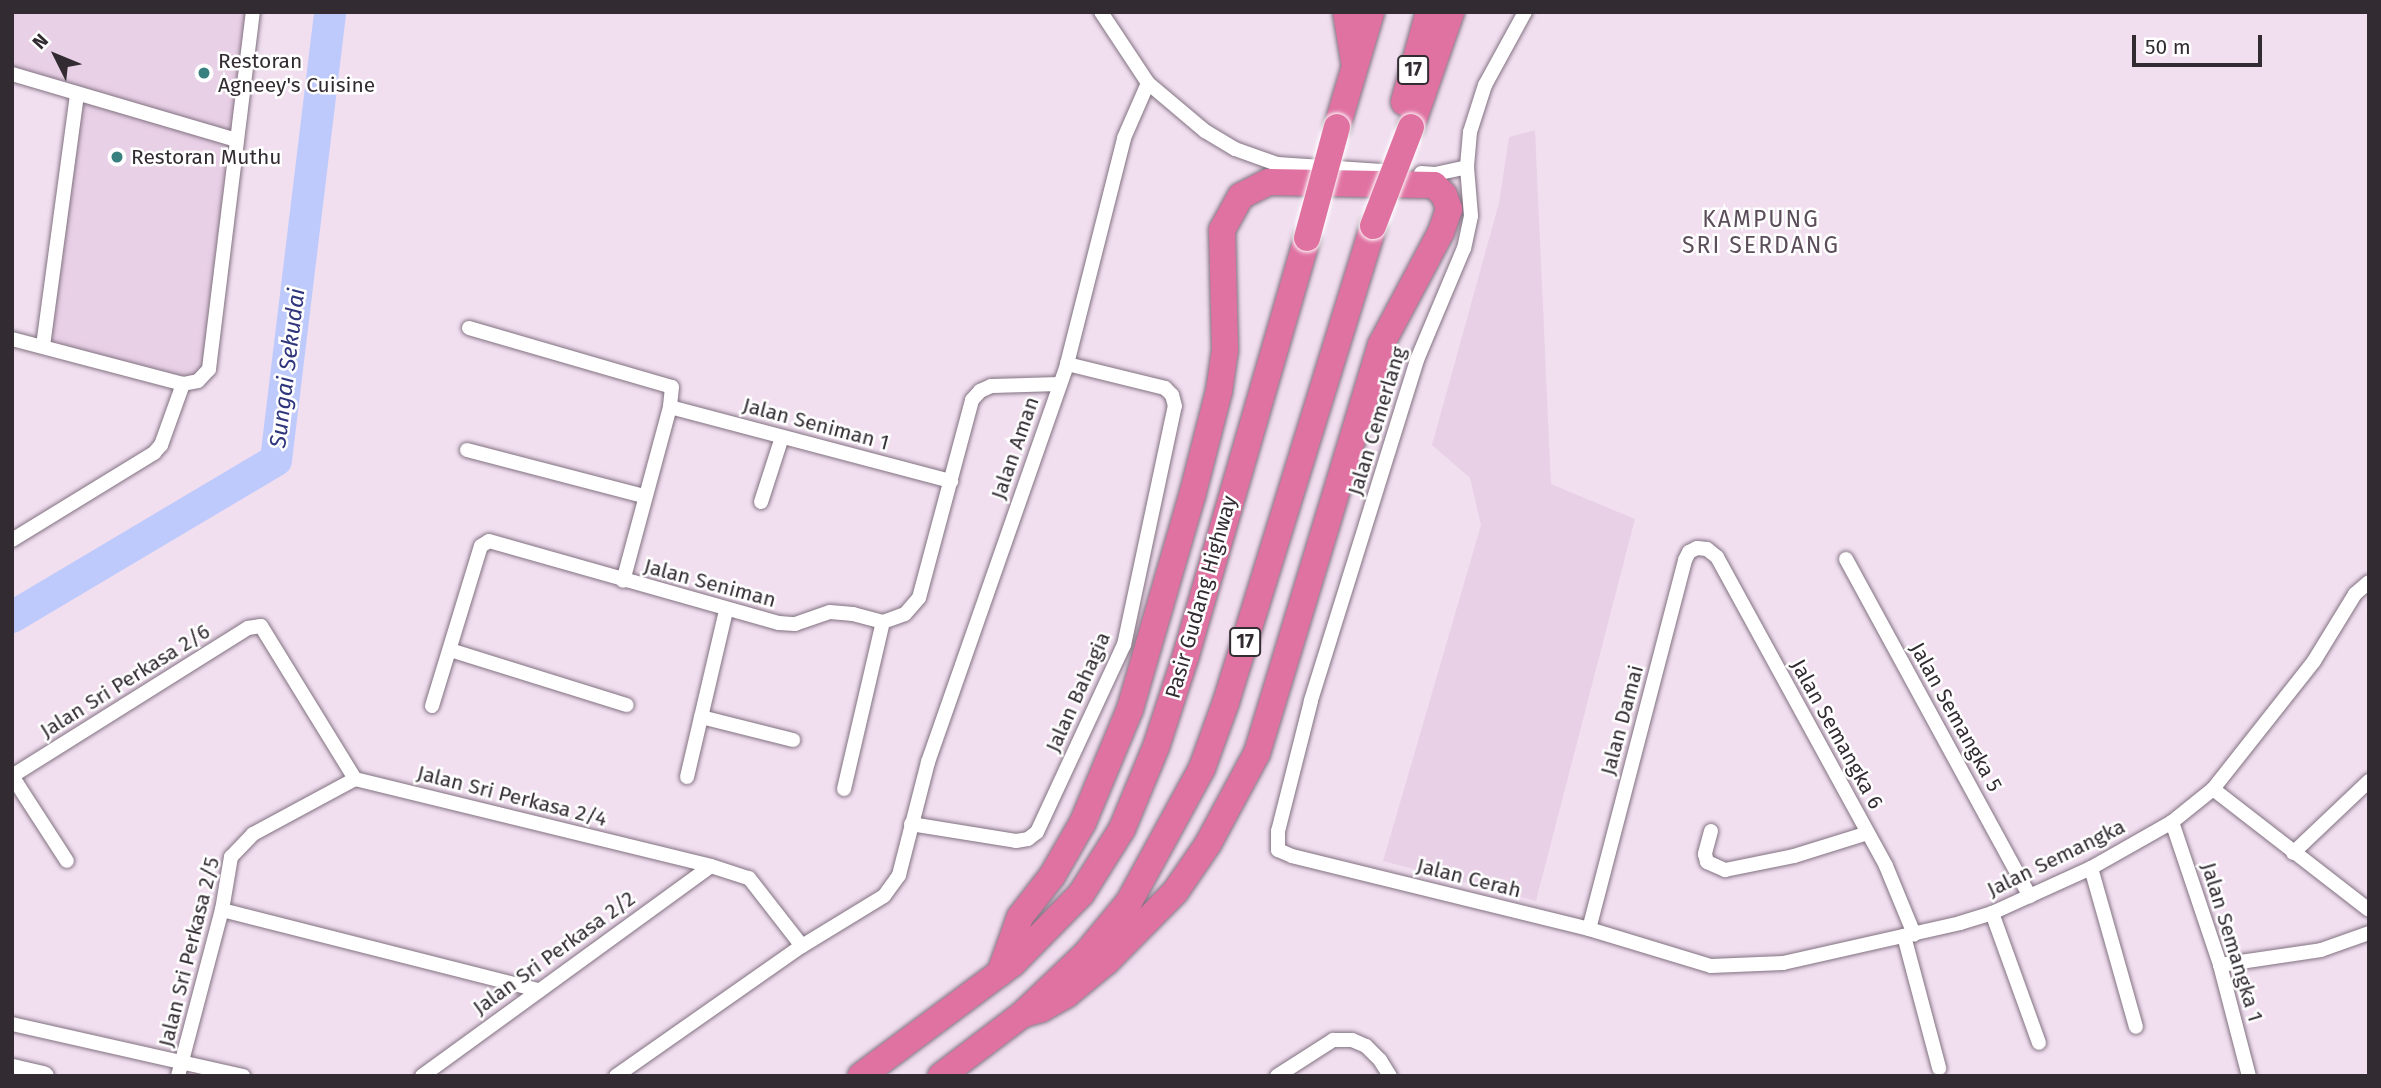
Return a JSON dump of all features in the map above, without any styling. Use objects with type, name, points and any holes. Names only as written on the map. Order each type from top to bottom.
[{"type":"highway","points":[[1346,12],[1355,66]]},
{"type":"highway","name":"Pasir Gudang Highway","points":[[861,1076],[1000,973],[1081,894],[1122,829],[1147,769],[1186,656],[1371,12]]},
{"type":"highway","name":"17","points":[[941,1076],[1023,1014],[1086,954],[1129,902],[1202,768],[1226,702],[1404,127],[1429,12]]},
{"type":"highway","points":[[1434,66],[1451,12]]},
{"type":"highway","points":[[1404,127],[1462,12]]},
{"type":"highway","points":[[1000,973],[1020,917],[1052,876],[1083,822],[1134,695],[1192,496],[1219,391],[1225,351],[1222,230],[1241,196],[1269,182],[1434,185],[1444,195],[1449,209],[1441,232],[1381,345],[1257,754],[1208,844],[1175,892],[1107,961],[1066,995],[1041,1009],[1023,1014]]},
{"type":"street","points":[[12,339],[183,384],[198,381],[209,369],[253,12]]},
{"type":"street","points":[[1101,12],[1148,83],[1205,131],[1235,149],[1276,164],[1435,174],[1468,167]]},
{"type":"street","name":"Jalan Cemerlang","points":[[1279,850],[1278,831],[1311,701],[1417,359],[1464,248],[1471,216],[1468,167],[1470,132],[1485,85],[1525,12]]},
{"type":"street","points":[[12,74],[236,140]]},
{"type":"street","name":"Jalan Aman","points":[[802,946],[884,896],[899,875],[928,762],[1067,364],[1124,138],[1148,83]]},
{"type":"street","points":[[43,346],[77,94]]},
{"type":"street","points":[[469,328],[670,386],[673,391],[670,407],[643,496],[623,581]]},
{"type":"street","name":"Jalan Bahagia","points":[[911,824],[1016,841],[1028,839],[1037,832],[1124,646],[1175,406],[1172,394],[1165,388],[1067,364]]},
{"type":"street","points":[[12,540],[154,453],[161,445],[183,384]]},
{"type":"street","points":[[844,789],[883,622],[905,614],[919,598],[972,400],[980,391],[991,386],[1060,384]]},
{"type":"street","name":"Jalan Seniman 1","points":[[670,407],[951,481]]},
{"type":"street","points":[[761,502],[782,436]]},
{"type":"street","points":[[467,450],[643,496]]},
{"type":"street","name":"Jalan Seniman","points":[[432,706],[484,542],[489,541],[779,624],[795,624],[830,612],[853,614],[883,622]]},
{"type":"street","name":"Jalan Damai","points":[[1589,929],[1685,560],[1689,552],[1697,548],[1707,549],[1717,557]]},
{"type":"street","name":"Jalan Semangka 6","points":[[1717,557],[1886,866],[1909,934],[1939,1068]]},
{"type":"street","name":"Jalan Semangka 5","points":[[1846,559],[2030,896]]},
{"type":"street","name":"Jalan Semangka","points":[[1650,947],[1711,965],[1783,963],[1992,913],[2091,868],[2172,822],[2213,789],[2314,661],[2355,594],[2369,582]]},
{"type":"street","points":[[687,778],[726,611]]},
{"type":"street","name":"Jalan Sri Perkasa 2/6","points":[[12,776],[248,628],[261,626],[355,779]]},
{"type":"street","points":[[450,650],[627,705]]},
{"type":"street","points":[[701,717],[793,740]]},
{"type":"street","points":[[12,776],[67,861]]},
{"type":"street","name":"Jalan Sri Perkasa 2/4","points":[[355,779],[711,866],[749,878],[802,946]]},
{"type":"street","name":"Jalan Sri Perkasa 2/5","points":[[178,1076],[222,910],[231,857],[253,834],[355,779]]},
{"type":"street","points":[[2293,853],[2369,781]]},
{"type":"street","points":[[2213,789],[2369,910]]},
{"type":"street","name":"Jalan Semangka 1","points":[[2172,822],[2220,965],[2249,1076]]},
{"type":"street","points":[[1711,831],[1705,854],[1707,862],[1725,870],[1794,856],[1868,833]]},
{"type":"street","name":"Jalan Cerah","points":[[1279,850],[1292,856],[1589,929],[1650,947]]},
{"type":"street","name":"Jalan Sri Perkasa 2/2","points":[[422,1076],[711,866]]},
{"type":"street","points":[[2091,868],[2136,1027]]},
{"type":"street","points":[[222,910],[539,990]]},
{"type":"street","points":[[1992,913],[2039,1043]]},
{"type":"street","points":[[2220,965],[2321,950],[2369,933]]},
{"type":"street","points":[[616,1076],[802,946]]},
{"type":"street","points":[[12,1024],[184,1060],[243,1076]]},
{"type":"street","points":[[1277,1076],[1333,1040],[1352,1040],[1366,1046],[1380,1060],[1390,1076]]},
{"type":"street","points":[[12,1069],[43,1076]]},
{"type":"shaded area","points":[[12,12],[246,12],[204,365],[195,374],[183,378],[51,342],[84,90],[12,67]]},
{"type":"shaded area","points":[[1535,130],[1551,484],[1635,519],[1536,901],[1383,861],[1481,525],[1470,478],[1432,445],[1499,203],[1509,137]]},
{"type":"waterway","name":"Sungai Sekudai","points":[[12,617],[276,460],[330,12]]},
{"type":"place","name":"Restoran Agneey's Cuisine","points":[[204,73]]},
{"type":"place","name":"Restoran Muthu","points":[[117,157]]},
{"type":"district","name":"KAMPUNG SRI SERDANG","points":[[1761,232]]}]
